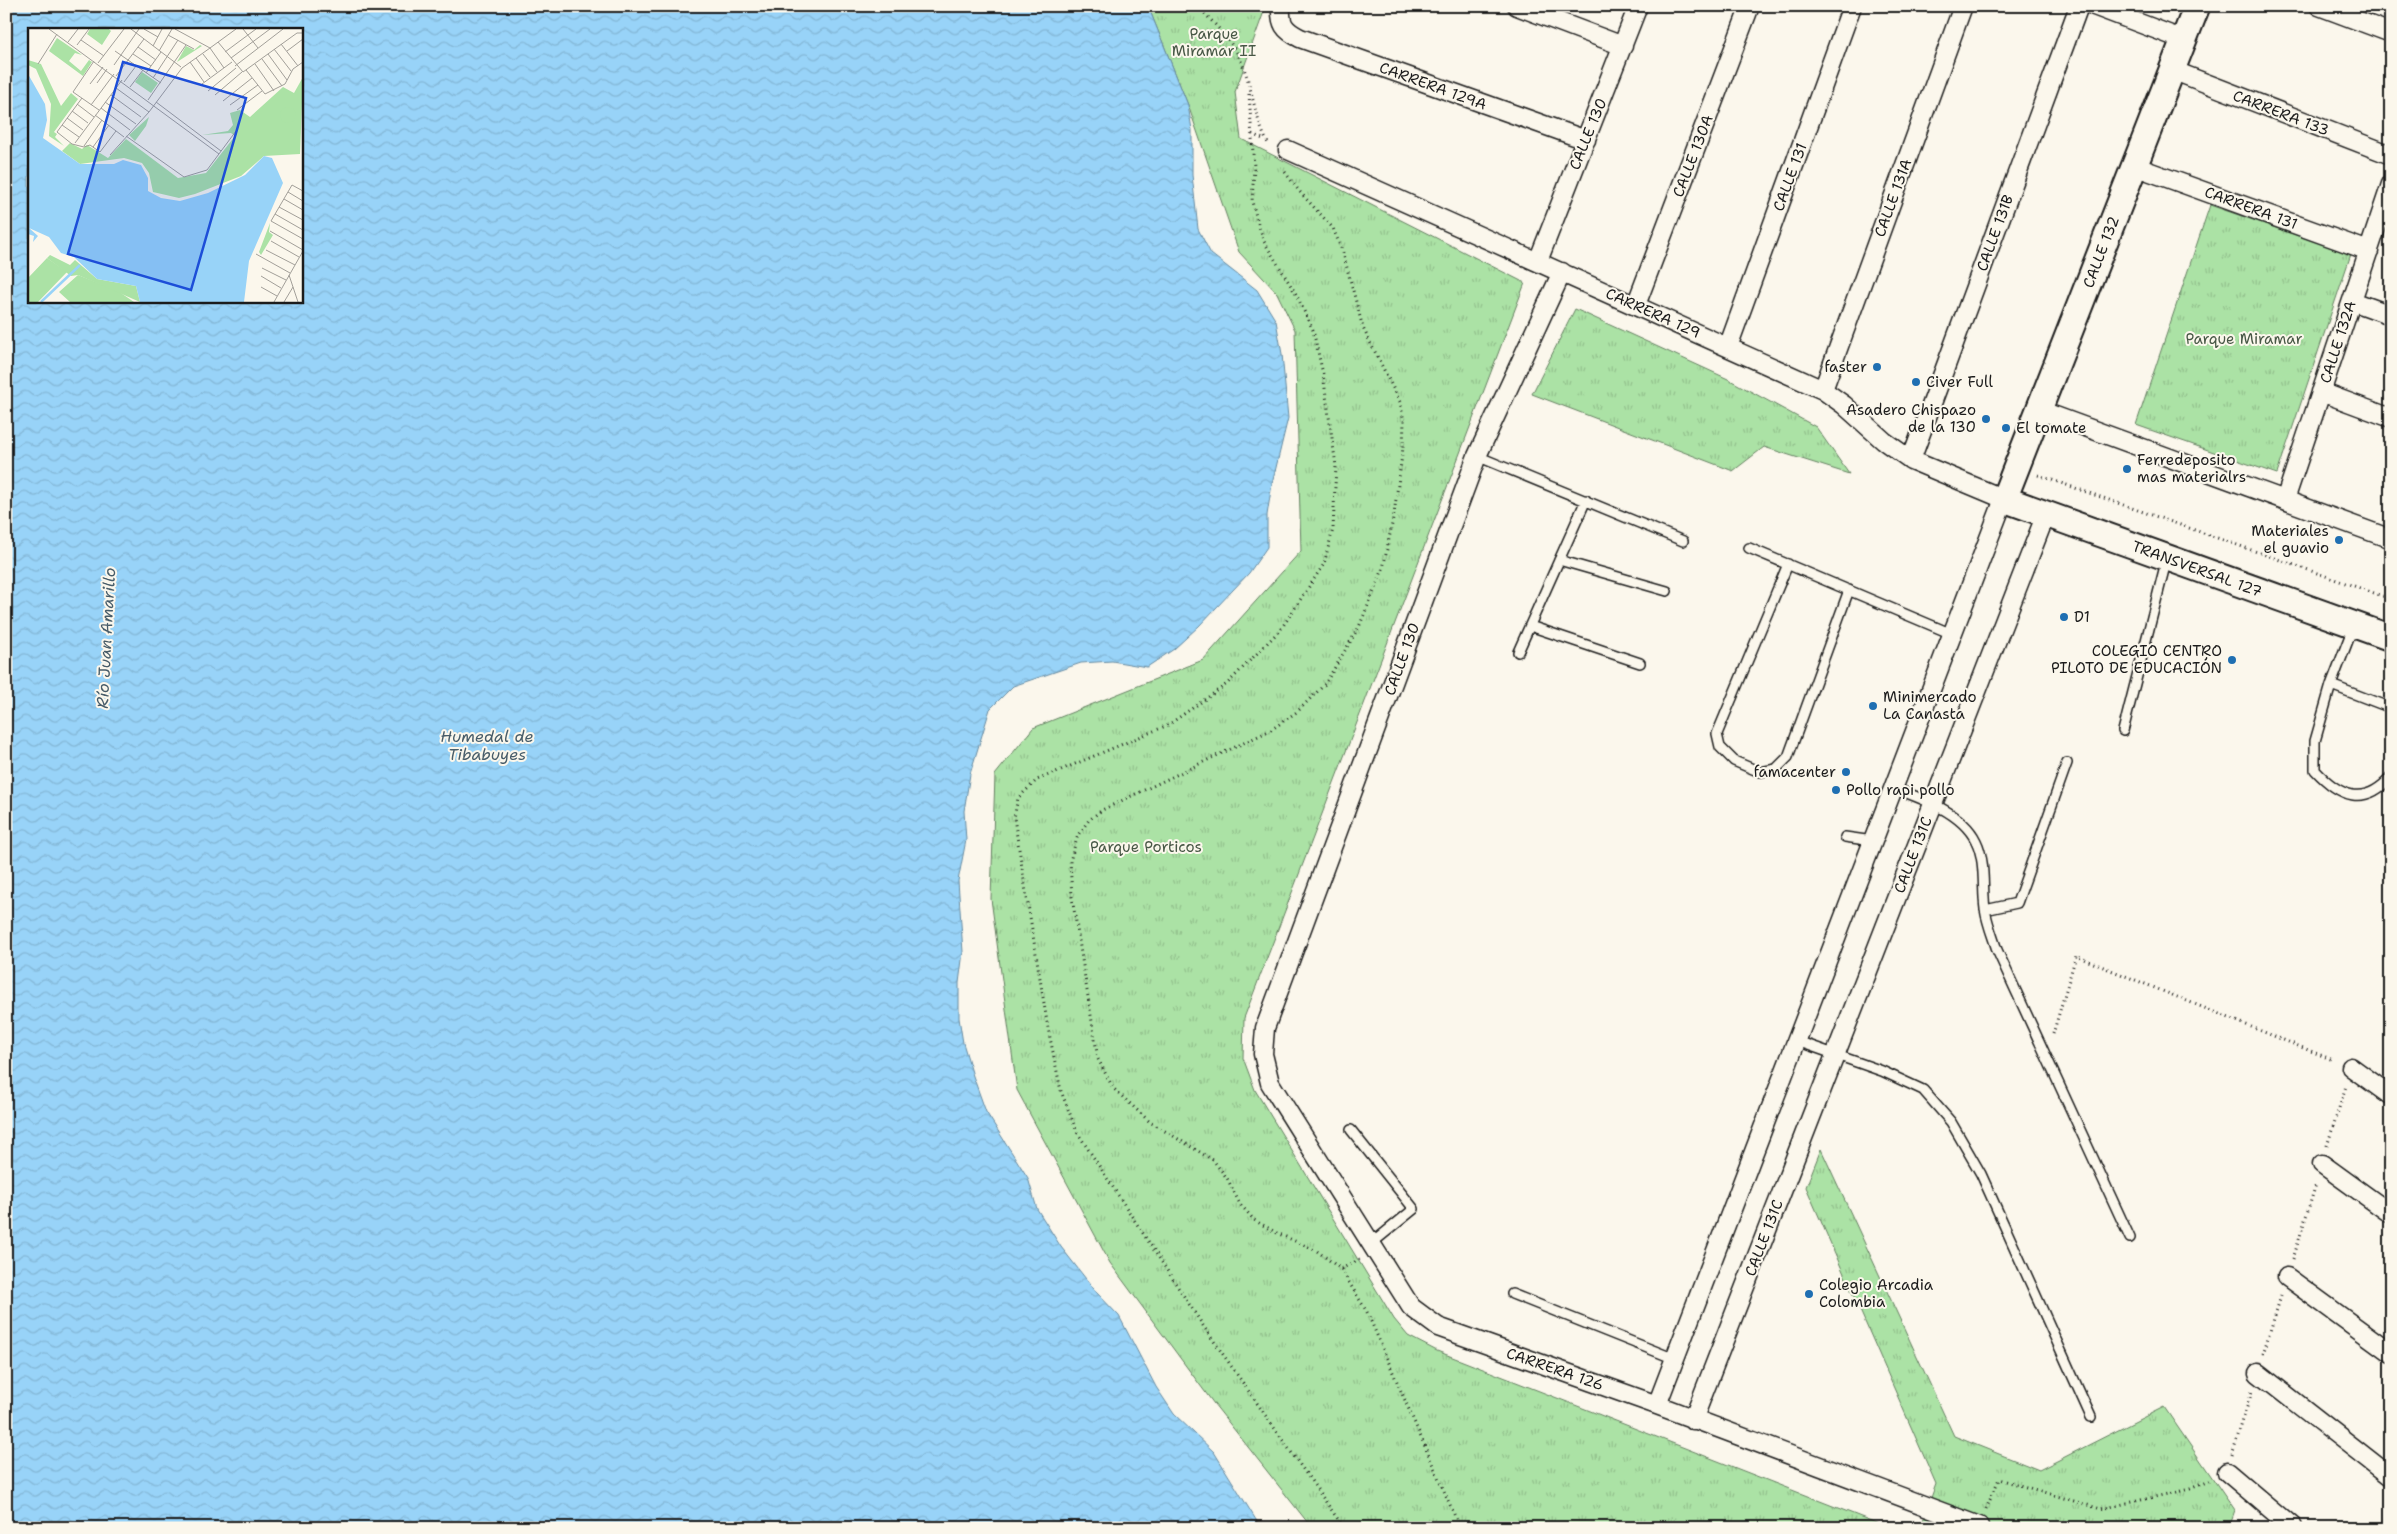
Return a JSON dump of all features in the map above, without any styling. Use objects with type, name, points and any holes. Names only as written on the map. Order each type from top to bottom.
[{"type":"street","name":"CARRERA 129A","points":[[1281,6],[1280,18],[1283,26],[1300,38],[1586,140]]},
{"type":"street","points":[[1517,6],[1623,46]]},
{"type":"street","name":"CALLE 130","points":[[1538,261],[1638,6]]},
{"type":"street","name":"CALLE 130A","points":[[1636,305],[1750,6]]},
{"type":"street","name":"CALLE 131","points":[[1728,347],[1852,6]]},
{"type":"street","name":"CALLE 131A","points":[[1823,390],[1963,6]]},
{"type":"street","name":"CALLE 131B","points":[[1911,460],[2079,6]]},
{"type":"street","points":[[2094,6],[2184,40]]},
{"type":"street","name":"CALLE 132","points":[[2004,499],[2197,6]]},
{"type":"street","points":[[2319,6],[2391,33]]},
{"type":"street","name":"CARRERA 133","points":[[2172,70],[2391,156]]},
{"type":"street","name":"CARRERA 129","points":[[1280,152],[1538,261],[1823,390],[1844,404],[1884,441],[1911,460],[2004,499]]},
{"type":"street","name":"CARRERA 131","points":[[2134,166],[2369,251]]},
{"type":"street","name":"CALLE 132A","points":[[2285,500],[2391,184]]},
{"type":"street","name":"CALLE 130","points":[[1263,1054],[1265,1028],[1477,456],[1562,272]]},
{"type":"street","points":[[2352,300],[2391,315]]},
{"type":"street","points":[[2321,392],[2391,418]]},
{"type":"street","points":[[2039,410],[2391,539]]},
{"type":"street","points":[[1658,1405],[2004,499]]},
{"type":"street","name":"TRANSVERSAL 127","points":[[2004,499],[2391,638]]},
{"type":"street","name":"CALLE 131C","points":[[1693,1420],[2046,514]]},
{"type":"street","name":"CARRERA 126","points":[[1263,1054],[1270,1083],[1411,1307],[1438,1327],[1658,1405],[1693,1420],[1979,1526]]},
{"type":"street","points":[[2351,1068],[2391,1096]]},
{"type":"street","points":[[2322,1164],[2391,1214]]},
{"type":"street","points":[[2287,1277],[2391,1352]]},
{"type":"street","points":[[2258,1373],[2391,1477]]},
{"type":"street","points":[[2227,1472],[2293,1528]]},
{"type":"lane","points":[[1477,456],[1683,541]]},
{"type":"lane","points":[[1518,652],[1586,500]]},
{"type":"lane","points":[[1749,548],[1952,634]]},
{"type":"lane","points":[[2123,731],[2167,558]]},
{"type":"lane","points":[[1559,560],[1667,591]]},
{"type":"lane","points":[[1788,564],[1717,734],[1720,747],[1734,761],[1760,772],[1776,769],[1788,758],[1849,590]]},
{"type":"lane","points":[[2354,625],[2331,685],[2315,740],[2315,770],[2329,785],[2355,797],[2379,790],[2391,777]]},
{"type":"lane","points":[[1530,626],[1640,663]]},
{"type":"lane","points":[[2331,685],[2391,708]]},
{"type":"lane","points":[[1985,910],[2017,903],[2067,763]]},
{"type":"lane","points":[[1893,788],[1934,803],[1964,826],[1976,840],[1980,854],[1985,910],[1997,950],[2130,1238]]},
{"type":"lane","points":[[1845,837],[1873,842]]},
{"type":"lane","points":[[1797,1041],[1882,1071],[1923,1090],[1951,1122],[1981,1174],[2091,1416]]},
{"type":"lane","points":[[1351,1130],[1414,1209],[1371,1244]]},
{"type":"lane","points":[[1512,1294],[1675,1359]]},
{"type":"path","points":[[1198,6],[1230,42],[1241,61],[1259,127],[1280,152]]},
{"type":"path","points":[[1248,85],[1254,167],[1252,202],[1263,240],[1296,294],[1313,330],[1323,374],[1336,466],[1333,528],[1324,564],[1281,628],[1228,684],[1168,725],[1037,780],[1018,798],[1014,818],[1048,1028],[1062,1091],[1077,1132],[1204,1327],[1344,1528]]},
{"type":"path","points":[[1282,167],[1299,191],[1334,228],[1343,253],[1363,328],[1400,402],[1404,421],[1403,448],[1383,569],[1360,627],[1325,684],[1298,711],[1271,730],[1102,810],[1090,820],[1078,835],[1070,861],[1072,897],[1098,1060],[1113,1088],[1150,1122],[1213,1160],[1227,1178],[1240,1204],[1254,1220],[1317,1251],[1340,1269],[1367,1312],[1460,1528]]},
{"type":"path","points":[[2016,468],[2391,598]]},
{"type":"path","points":[[2046,1057],[2076,956],[2351,1068]]},
{"type":"path","points":[[1979,1526],[1999,1479],[2101,1509],[2190,1489],[2227,1472]]},
{"type":"green space","name":"Parque Porticos","points":[[1148,6],[1266,6],[1235,92],[1241,139],[1525,283],[1244,1018],[1243,1058],[1255,1090],[1394,1319],[1408,1336],[1437,1351],[1889,1528],[1312,1528],[1214,1404],[1110,1263],[1017,1090],[991,899],[995,775],[1033,728],[1203,660],[1301,551],[1295,330],[1277,293],[1239,252],[1188,105]]},
{"type":"green space","name":"Parque Miramar","points":[[2210,205],[2351,254],[2277,474],[2136,425]]},
{"type":"green space","points":[[1575,309],[1728,379],[1816,427],[1849,474],[1764,447],[1733,471],[1532,394]]},
{"type":"green space","points":[[1821,1149],[1954,1436],[2039,1470],[2164,1407],[2235,1511],[2229,1528],[1920,1528],[1936,1484],[1806,1187]]},
{"type":"water","name":"Humedal de Tibabuyes","points":[[6,6],[1148,6],[1188,105],[1192,130],[1192,175],[1198,229],[1211,254],[1257,290],[1276,321],[1282,354],[1288,418],[1272,484],[1267,515],[1267,547],[1249,573],[1199,626],[1174,649],[1147,667],[1112,661],[1081,663],[1013,686],[990,709],[970,774],[964,811],[966,840],[958,881],[963,952],[959,983],[959,1018],[963,1043],[986,1112],[1028,1178],[1037,1209],[1061,1247],[1097,1293],[1119,1316],[1156,1387],[1174,1414],[1214,1452],[1261,1528],[6,1528]]},
{"type":"place","name":"faster","points":[[1877,367]]},
{"type":"place","name":"Civer Full","points":[[1916,382]]},
{"type":"place","name":"Asadero Chispazo de la 130","points":[[1986,419]]},
{"type":"place","name":"El tomate","points":[[2006,428]]},
{"type":"place","name":"Ferredeposito mas materialrs","points":[[2127,469]]},
{"type":"place","name":"Materiales el guavio","points":[[2339,540]]},
{"type":"place","name":"D1","points":[[2064,617]]},
{"type":"place","name":"COLEGIO CENTRO PILOTO DE EDUCACIÓN","points":[[2232,660]]},
{"type":"place","name":"Minimercado La Canasta","points":[[1873,706]]},
{"type":"place","name":"famacenter","points":[[1846,772]]},
{"type":"place","name":"Pollo rapi pollo","points":[[1836,790]]},
{"type":"place","name":"Colegio Arcadia Colombia","points":[[1809,1294]]},
{"type":"park label","name":"Parque Miramar II","points":[[1214,42]]},
{"type":"water label","name":"Río Juan Amarillo","points":[[106,638]]}]
